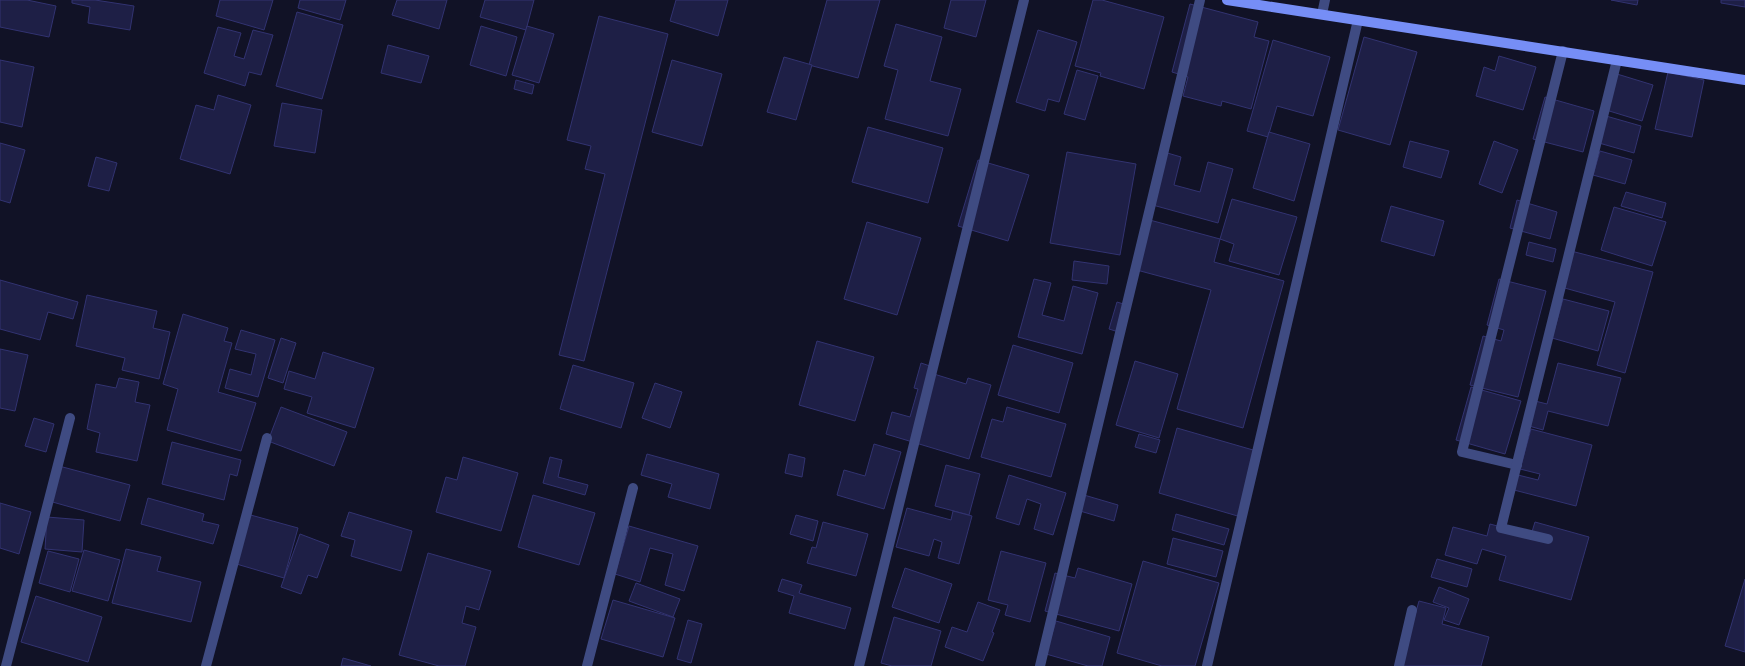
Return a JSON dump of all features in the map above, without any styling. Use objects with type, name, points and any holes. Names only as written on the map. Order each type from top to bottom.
[{"type":"street","points":[[859,666],[1024,0]]},
{"type":"street","points":[[1040,666],[1200,0]]},
{"type":"street","points":[[1227,0],[1745,80]]},
{"type":"street","points":[[1322,14],[1325,0]]},
{"type":"street","points":[[1207,666],[1358,20]]},
{"type":"street","points":[[1517,465],[1462,452],[1563,52]]},
{"type":"street","points":[[1548,539],[1501,528],[1617,60]]},
{"type":"street","points":[[6,666],[70,418]]},
{"type":"street","points":[[206,666],[267,438]]},
{"type":"street","points":[[586,666],[633,488]]},
{"type":"street","points":[[1399,666],[1412,610]]},
{"type":"building","points":[[0,0],[27,0],[56,6],[49,37],[0,27]]},
{"type":"building","points":[[72,0],[95,0],[134,6],[130,30],[88,23],[90,7],[72,3]]},
{"type":"building","points":[[220,0],[273,0],[264,30],[216,16]]},
{"type":"building","points":[[300,0],[346,0],[340,20],[298,8]]},
{"type":"building","points":[[397,0],[447,0],[439,29],[392,15]]},
{"type":"building","points":[[485,0],[534,0],[526,30],[480,17]]},
{"type":"building","points":[[676,0],[728,0],[718,36],[670,21]]},
{"type":"building","points":[[827,0],[880,0],[858,78],[809,65]]},
{"type":"building","points":[[951,0],[986,0],[976,37],[944,28]]},
{"type":"building","points":[[1093,0],[1102,0],[1164,17],[1144,89],[1100,76],[1101,73],[1075,66]]},
{"type":"building","points":[[1611,0],[1638,0],[1637,5]]},
{"type":"building","points":[[1721,0],[1745,0],[1745,7],[1721,3]]},
{"type":"building","points":[[1190,4],[1258,22],[1254,37],[1269,41],[1251,109],[1222,101],[1221,106],[1183,96],[1188,77],[1172,72]]},
{"type":"building","points":[[297,12],[343,25],[322,99],[276,86]]},
{"type":"building","points":[[599,16],[668,34],[584,361],[559,355],[605,174],[585,169],[591,146],[567,140]]},
{"type":"building","points":[[896,24],[942,37],[930,81],[961,89],[948,136],[885,119],[898,70],[884,66]]},
{"type":"building","points":[[481,26],[517,37],[506,76],[470,65]]},
{"type":"building","points":[[527,26],[554,34],[539,83],[512,75]]},
{"type":"building","points":[[218,27],[241,33],[234,56],[244,59],[253,30],[273,35],[261,75],[249,72],[245,86],[204,73]]},
{"type":"building","points":[[1038,30],[1077,42],[1059,102],[1048,99],[1045,111],[1016,102]]},
{"type":"building","points":[[1364,37],[1417,52],[1390,145],[1338,130]]},
{"type":"building","points":[[1273,40],[1330,57],[1313,116],[1277,106],[1268,137],[1247,131]]},
{"type":"building","points":[[388,45],[429,56],[421,83],[381,73]]},
{"type":"building","points":[[1499,56],[1536,67],[1523,110],[1476,96],[1484,67],[1495,71]]},
{"type":"building","points":[[784,57],[812,65],[796,120],[767,112]]},
{"type":"building","points":[[0,60],[34,67],[22,127],[0,122]]},
{"type":"building","points":[[672,60],[722,74],[702,146],[652,132]]},
{"type":"building","points":[[1077,70],[1098,76],[1085,120],[1064,114]]},
{"type":"building","points":[[1668,72],[1704,80],[1692,137],[1655,129]]},
{"type":"building","points":[[1617,74],[1653,85],[1642,121],[1606,110]]},
{"type":"building","points":[[516,80],[534,85],[532,94],[514,89]]},
{"type":"building","points":[[218,95],[251,105],[230,174],[180,159],[196,105],[214,110]]},
{"type":"building","points":[[1545,97],[1594,111],[1583,152],[1533,139]]},
{"type":"building","points":[[282,103],[322,110],[315,153],[274,146]]},
{"type":"building","points":[[1606,116],[1641,126],[1634,153],[1599,143]]},
{"type":"building","points":[[868,127],[943,148],[928,203],[852,182]]},
{"type":"building","points":[[1269,132],[1310,144],[1294,201],[1253,188]]},
{"type":"building","points":[[1410,141],[1449,151],[1441,178],[1403,167]]},
{"type":"building","points":[[1494,141],[1518,150],[1502,193],[1479,184]]},
{"type":"building","points":[[0,143],[25,150],[10,203],[0,200]]},
{"type":"building","points":[[1600,151],[1632,160],[1625,184],[1593,175]]},
{"type":"building","points":[[1067,152],[1136,164],[1120,255],[1050,243]]},
{"type":"building","points":[[1164,152],[1181,157],[1174,185],[1200,192],[1208,162],[1233,169],[1218,223],[1149,204]]},
{"type":"building","points":[[96,157],[117,163],[109,191],[88,186]]},
{"type":"building","points":[[978,160],[1029,175],[1008,241],[958,226]]},
{"type":"building","points":[[1626,192],[1666,203],[1662,218],[1621,206]]},
{"type":"building","points":[[1232,199],[1297,217],[1279,275],[1229,261],[1234,244],[1220,239]]},
{"type":"building","points":[[1517,200],[1557,212],[1550,239],[1510,228]]},
{"type":"building","points":[[1391,206],[1444,221],[1434,256],[1381,241]]},
{"type":"building","points":[[1614,207],[1666,222],[1652,266],[1601,250]]},
{"type":"building","points":[[1146,219],[1220,239],[1214,262],[1284,281],[1243,428],[1177,409],[1211,290],[1133,269]]},
{"type":"building","points":[[867,222],[921,238],[897,315],[844,299]]},
{"type":"building","points":[[1529,242],[1556,249],[1553,262],[1526,255]]},
{"type":"building","points":[[1571,251],[1653,272],[1625,373],[1597,365],[1615,302],[1561,287]]},
{"type":"building","points":[[1074,261],[1109,266],[1107,284],[1072,280]]},
{"type":"building","points":[[1034,279],[1051,283],[1042,315],[1064,321],[1073,286],[1098,293],[1082,354],[1018,337]]},
{"type":"building","points":[[1499,279],[1546,291],[1518,397],[1470,385],[1483,336],[1501,341],[1504,330],[1487,325]]},
{"type":"building","points":[[0,280],[78,302],[73,319],[48,312],[40,340],[0,329]]},
{"type":"building","points":[[87,295],[157,311],[153,328],[170,332],[159,379],[122,370],[125,358],[76,346]]},
{"type":"building","points":[[1563,299],[1609,311],[1598,351],[1552,338]]},
{"type":"building","points":[[1117,302],[1130,306],[1122,333],[1109,329]]},
{"type":"building","points":[[183,314],[228,328],[224,341],[232,343],[218,392],[256,403],[241,451],[167,430],[178,389],[163,384]]},
{"type":"building","points":[[241,330],[275,340],[258,397],[225,388],[230,369],[251,375],[256,354],[235,349]]},
{"type":"building","points":[[281,338],[296,343],[283,383],[268,378]]},
{"type":"building","points":[[817,341],[874,357],[855,421],[799,405]]},
{"type":"building","points":[[1013,345],[1073,363],[1059,413],[998,395]]},
{"type":"building","points":[[0,349],[28,355],[15,411],[0,408]]},
{"type":"building","points":[[323,352],[374,368],[355,428],[307,413],[312,397],[284,389],[289,371],[315,379]]},
{"type":"building","points":[[1135,361],[1178,374],[1159,438],[1116,425]]},
{"type":"building","points":[[921,363],[936,368],[934,374],[966,384],[968,378],[991,385],[969,459],[886,434],[892,412],[910,417],[918,389],[914,388]]},
{"type":"building","points":[[1558,363],[1621,378],[1608,426],[1548,411],[1543,430],[1529,426],[1535,401],[1547,404]]},
{"type":"building","points":[[573,365],[634,383],[621,428],[560,409]]},
{"type":"building","points":[[119,378],[139,382],[135,402],[150,405],[137,461],[96,452],[100,433],[87,429],[96,384],[116,388]]},
{"type":"building","points":[[655,383],[682,392],[670,428],[642,418]]},
{"type":"building","points":[[1471,387],[1521,401],[1505,454],[1456,440]]},
{"type":"building","points":[[281,407],[347,432],[334,466],[268,441]]},
{"type":"building","points":[[1007,407],[1066,424],[1051,477],[981,457],[992,419],[1003,422]]},
{"type":"building","points":[[34,418],[54,424],[46,452],[25,446]]},
{"type":"building","points":[[1177,428],[1260,452],[1241,517],[1159,493]]},
{"type":"building","points":[[1531,429],[1592,445],[1576,506],[1514,490],[1518,475],[1538,480],[1540,474],[1520,469]]},
{"type":"building","points":[[1139,434],[1160,440],[1156,453],[1135,447]]},
{"type":"building","points":[[172,442],[241,460],[237,476],[230,474],[224,500],[162,484]]},
{"type":"building","points":[[874,444],[901,452],[884,509],[837,495],[844,470],[865,476]]},
{"type":"building","points":[[647,454],[719,474],[710,509],[668,497],[672,484],[641,475]]},
{"type":"building","points":[[789,454],[805,458],[802,477],[785,473]]},
{"type":"building","points":[[463,457],[518,473],[501,531],[436,512],[446,477],[457,480]]},
{"type":"building","points":[[550,457],[562,460],[558,477],[588,485],[585,495],[543,483]]},
{"type":"building","points":[[946,465],[980,474],[969,515],[935,506]]},
{"type":"building","points":[[59,466],[130,485],[120,521],[49,501]]},
{"type":"building","points":[[1009,475],[1066,493],[1053,535],[1034,529],[1041,504],[1027,499],[1019,525],[996,518]]},
{"type":"building","points":[[533,495],[595,513],[579,565],[518,547]]},
{"type":"building","points":[[1084,495],[1118,505],[1114,521],[1080,511]]},
{"type":"building","points":[[148,498],[204,514],[202,521],[219,525],[213,544],[141,524]]},
{"type":"building","points":[[0,503],[31,512],[19,554],[0,548]]},
{"type":"building","points":[[907,508],[951,520],[953,511],[972,516],[959,564],[938,558],[942,542],[934,539],[929,556],[896,547]]},
{"type":"building","points":[[349,512],[412,531],[401,571],[351,556],[355,540],[341,536]]},
{"type":"building","points":[[247,514],[298,528],[284,578],[233,563]]},
{"type":"building","points":[[1176,514],[1229,529],[1224,545],[1172,530]]},
{"type":"building","points":[[796,515],[818,521],[813,541],[790,534]]},
{"type":"building","points":[[47,517],[84,520],[82,552],[45,549]]},
{"type":"building","points":[[823,522],[868,534],[856,576],[807,563],[812,547],[816,548]]},
{"type":"building","points":[[1535,522],[1589,537],[1571,600],[1499,580],[1506,556],[1482,549],[1477,564],[1445,555],[1453,527],[1487,536],[1490,524],[1531,535]]},
{"type":"building","points":[[629,526],[698,546],[684,591],[665,585],[673,554],[650,548],[640,582],[615,574]]},
{"type":"building","points":[[300,534],[329,545],[317,578],[308,575],[301,594],[281,587]]},
{"type":"building","points":[[1173,538],[1223,551],[1216,577],[1167,564]]},
{"type":"building","points":[[126,549],[161,557],[157,571],[201,582],[191,622],[112,603]]},
{"type":"building","points":[[84,550],[120,560],[108,601],[72,591]]},
{"type":"building","points":[[48,551],[79,559],[70,592],[39,583]]},
{"type":"building","points":[[1001,551],[1046,563],[1030,622],[1005,615],[1008,605],[988,600]]},
{"type":"building","points":[[428,553],[491,571],[479,610],[466,606],[462,623],[476,627],[465,666],[439,666],[399,655]]},
{"type":"building","points":[[1437,559],[1472,569],[1467,587],[1431,577]]},
{"type":"building","points":[[1143,561],[1219,583],[1195,666],[1162,666],[1117,653]]},
{"type":"building","points":[[905,568],[952,584],[939,623],[892,607]]},
{"type":"building","points":[[1078,568],[1132,584],[1119,631],[1045,611],[1055,573],[1075,578]]},
{"type":"building","points":[[782,579],[802,585],[799,593],[851,608],[845,629],[789,613],[794,596],[778,591]]},
{"type":"building","points":[[1745,579],[1745,652],[1725,646]]},
{"type":"building","points":[[636,583],[680,599],[673,617],[629,601]]},
{"type":"building","points":[[1439,587],[1469,599],[1459,625],[1444,620],[1449,608],[1433,602]]},
{"type":"building","points":[[36,596],[102,617],[88,662],[21,642]]},
{"type":"building","points":[[613,600],[675,618],[663,657],[601,639]]},
{"type":"building","points":[[1419,601],[1446,608],[1442,624],[1489,637],[1481,666],[1401,666]]},
{"type":"building","points":[[978,602],[1000,610],[992,632],[994,633],[983,661],[945,647],[952,627],[967,632]]},
{"type":"building","points":[[894,617],[941,631],[931,666],[892,666],[881,663]]},
{"type":"building","points":[[688,620],[702,624],[691,663],[677,659]]},
{"type":"building","points":[[1056,621],[1110,637],[1102,666],[1088,666],[1046,654]]},
{"type":"building","points":[[343,658],[371,666],[341,666]]}]
